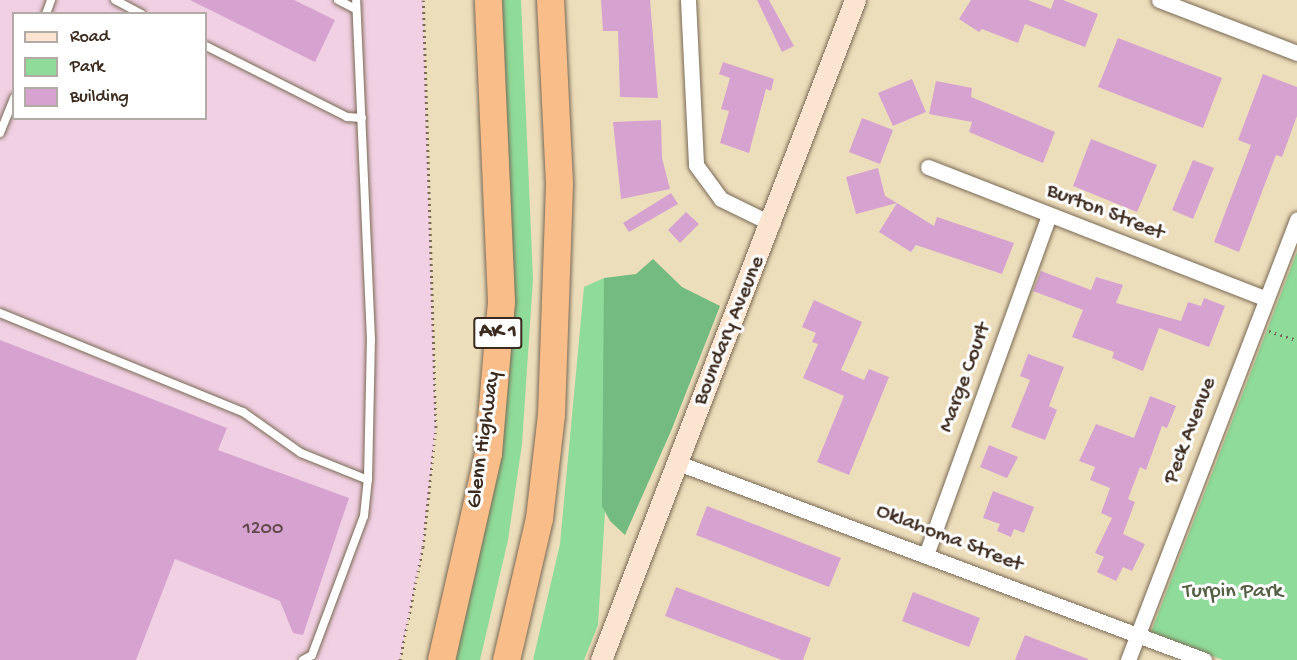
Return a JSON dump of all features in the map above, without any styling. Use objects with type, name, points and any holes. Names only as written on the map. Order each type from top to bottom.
[{"type":"highway","name":"Glenn Highway","points":[[441,660],[453,619],[488,453],[501,302],[488,0]]},
{"type":"highway","name":"AK 1","points":[[506,660],[539,518],[551,414],[559,183],[550,0]]},
{"type":"highway","points":[[559,0],[559,183]]},
{"type":"street","points":[[688,0],[696,165],[721,199],[772,224]]},
{"type":"street","name":"Boundary Aveune","points":[[601,660],[772,224],[855,0]]},
{"type":"street","points":[[1159,0],[1297,54]]},
{"type":"street","name":"Burton Street","points":[[928,166],[1049,216],[1266,299]]},
{"type":"street","name":"Marge Court","points":[[926,555],[1049,216]]},
{"type":"street","name":"Peck Avenue","points":[[1128,660],[1297,219]]},
{"type":"street","name":"Oklahoma Street","points":[[678,463],[1204,660]]},
{"type":"lane","points":[[115,0],[137,12]]},
{"type":"lane","points":[[303,660],[312,655],[364,516],[368,480],[371,340],[356,4],[338,0]]},
{"type":"lane","points":[[207,47],[346,117],[362,118]]},
{"type":"lane","points":[[0,133],[12,103]]},
{"type":"lane","points":[[0,313],[243,412],[301,453],[368,480]]},
{"type":"path","points":[[400,660],[423,547],[436,427],[423,0]]},
{"type":"path","points":[[1267,331],[1297,340]]},
{"type":"shaded area","points":[[0,0],[423,0],[436,427],[423,547],[400,660],[0,660]]},
{"type":"green space","points":[[499,0],[521,0],[533,279],[522,444],[508,540],[480,660],[455,660],[485,524]]},
{"type":"green space","name":"Turpin Park","points":[[1297,252],[1297,660],[1223,660],[1151,632]]},
{"type":"green space","points":[[653,259],[682,287],[720,306],[671,431],[625,535],[610,521],[602,506],[604,278],[636,274]]},
{"type":"green space","points":[[604,278],[605,512],[598,625],[584,660],[533,660],[560,544],[584,287]]},
{"type":"building","points":[[190,0],[294,0],[335,20],[315,62]]},
{"type":"building","points":[[601,0],[650,0],[658,98],[620,97],[618,31],[603,31]]},
{"type":"building","points":[[757,0],[769,0],[794,46],[782,52]]},
{"type":"building","points":[[971,0],[1028,0],[1051,9],[1054,0],[1063,0],[1098,14],[1085,47],[1025,24],[1018,43],[982,29],[979,32],[959,19]]},
{"type":"building","points":[[1118,38],[1222,78],[1203,128],[1098,87]]},
{"type":"building","points":[[723,62],[774,79],[771,91],[766,89],[749,153],[720,143],[729,111],[721,109],[730,78],[719,74]]},
{"type":"building","points":[[1263,74],[1297,87],[1297,116],[1282,157],[1276,155],[1239,252],[1214,242],[1251,145],[1238,140]]},
{"type":"building","points":[[912,79],[926,112],[893,126],[878,93]]},
{"type":"building","points":[[936,81],[972,88],[971,97],[1055,132],[1043,163],[969,132],[972,122],[929,114]]},
{"type":"building","points":[[862,118],[893,130],[880,164],[849,152]]},
{"type":"building","points":[[661,120],[662,158],[670,189],[621,199],[613,122]]},
{"type":"building","points":[[1091,139],[1157,165],[1137,212],[1073,186]]},
{"type":"building","points":[[1193,160],[1214,168],[1193,219],[1172,210]]},
{"type":"building","points":[[878,168],[885,196],[897,203],[856,214],[846,177]]},
{"type":"building","points":[[671,193],[678,204],[629,232],[623,223]]},
{"type":"building","points":[[897,203],[934,226],[937,217],[1014,243],[1002,274],[916,245],[911,252],[879,232]]},
{"type":"building","points":[[686,212],[699,224],[680,243],[668,230]]},
{"type":"building","points":[[1041,271],[1091,290],[1096,277],[1123,285],[1116,303],[1181,321],[1188,302],[1201,306],[1204,298],[1225,306],[1209,347],[1159,328],[1143,371],[1112,358],[1114,352],[1072,337],[1083,310],[1033,291]]},
{"type":"building","points":[[814,300],[862,322],[841,370],[864,380],[869,369],[889,377],[849,475],[817,462],[844,396],[803,378],[818,344],[812,342],[816,333],[802,327]]},
{"type":"building","points":[[0,340],[227,428],[218,450],[349,498],[303,635],[293,633],[280,601],[175,559],[136,660],[0,660]]},
{"type":"building","points":[[1028,354],[1064,367],[1049,406],[1057,410],[1045,440],[1011,427],[1030,380],[1020,376]]},
{"type":"building","points":[[1150,396],[1176,406],[1167,428],[1162,426],[1146,470],[1140,467],[1128,499],[1135,502],[1123,534],[1145,544],[1132,571],[1123,567],[1116,581],[1097,572],[1104,557],[1095,553],[1112,518],[1101,513],[1110,488],[1090,480],[1095,467],[1079,461],[1096,424],[1134,438]]},
{"type":"building","points":[[989,445],[1018,457],[1007,478],[980,467]]},
{"type":"building","points":[[993,491],[1034,507],[1024,533],[1014,529],[1011,537],[997,531],[1000,524],[983,518]]},
{"type":"building","points":[[707,506],[841,558],[829,587],[696,535]]},
{"type":"building","points":[[676,587],[811,638],[803,660],[782,660],[665,616]]},
{"type":"building","points":[[913,592],[980,618],[969,647],[902,621]]},
{"type":"building","points":[[1025,635],[1088,659],[1088,660],[1015,660]]}]
